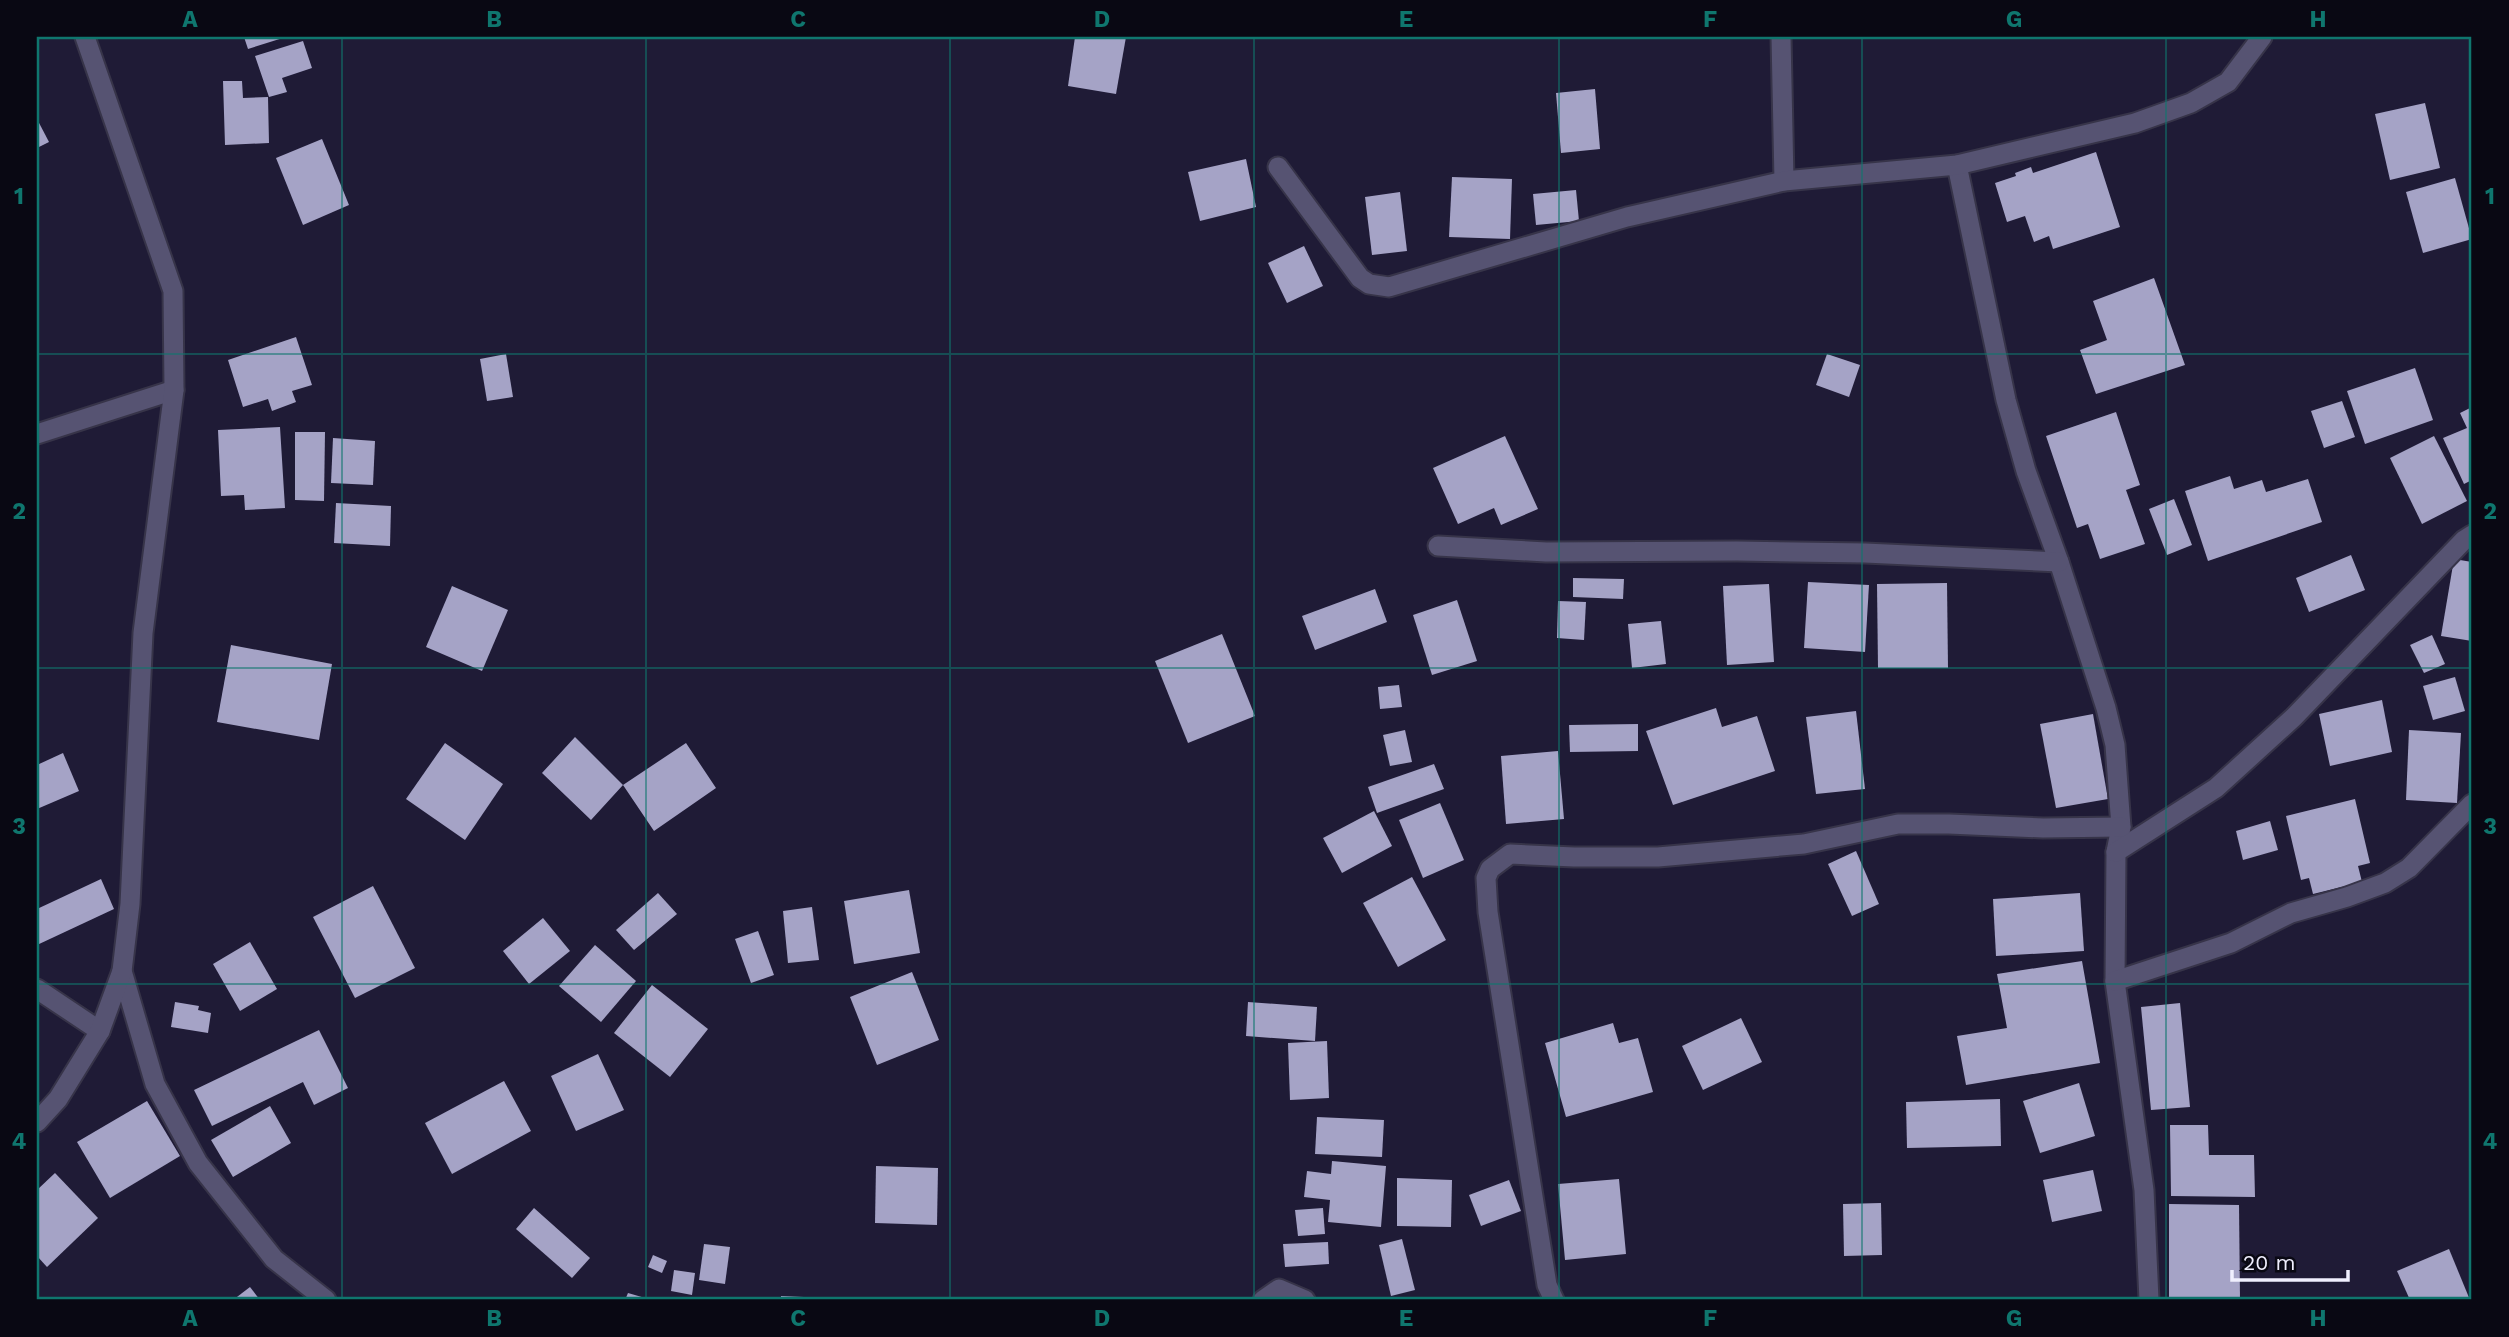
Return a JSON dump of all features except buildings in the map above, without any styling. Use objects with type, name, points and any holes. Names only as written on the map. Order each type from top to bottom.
[{"type":"street","points":[[37,1122],[58,1099],[100,1031],[122,971],[130,904],[143,633],[174,390],[173,291],[85,37]]},
{"type":"street","points":[[1782,37],[1784,181]]},
{"type":"street","points":[[1278,167],[1360,278],[1378,287],[1400,285],[1627,217],[1784,181],[1957,165],[2135,123],[2192,103],[2228,82],[2262,37]]},
{"type":"street","points":[[1957,165],[2006,400],[2026,471],[2059,562],[2112,733],[2120,827],[2116,852],[2115,981],[2144,1190],[2149,1300]]},
{"type":"street","points":[[37,435],[174,390]]},
{"type":"street","points":[[2116,852],[2216,788],[2294,717],[2464,540],[2472,535]]},
{"type":"street","points":[[1438,546],[1546,552],[1852,553],[2059,562]]},
{"type":"street","points":[[2115,981],[2231,943],[2291,913],[2385,883],[2409,868],[2472,804]]},
{"type":"street","points":[[1554,1300],[1547,1285],[1488,912],[1486,878],[1490,869],[1499,861],[1510,854],[1522,853],[1574,857],[1658,857],[1804,844],[1898,824],[2120,827]]},
{"type":"street","points":[[122,971],[155,1084],[198,1163],[274,1259],[326,1300]]},
{"type":"street","points":[[37,989],[100,1031]]},
{"type":"street","points":[[1263,1300],[1279,1289],[1305,1300]]}]
